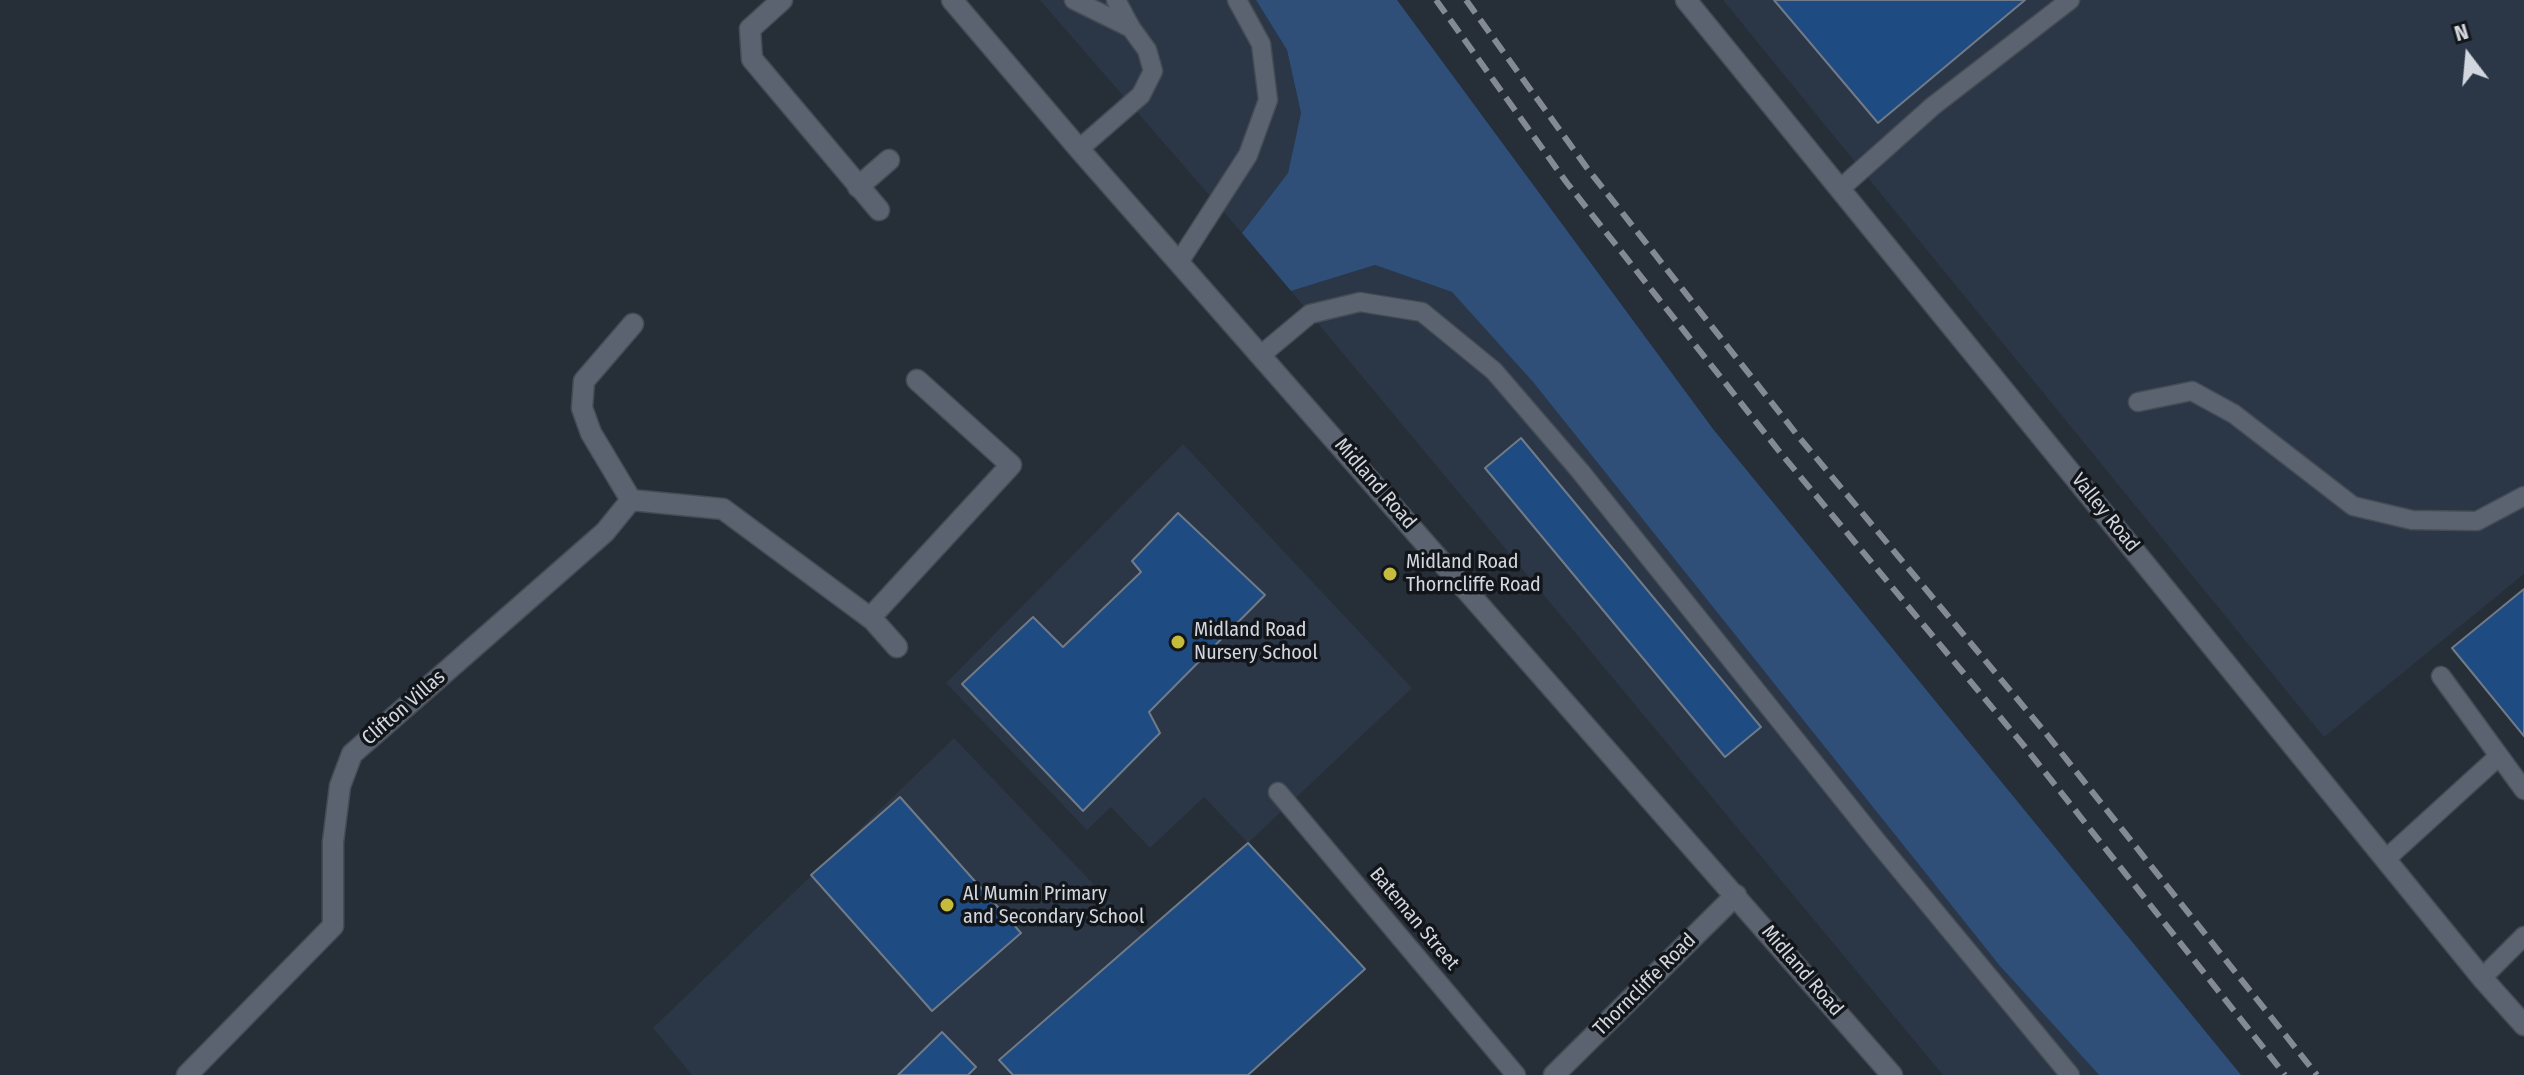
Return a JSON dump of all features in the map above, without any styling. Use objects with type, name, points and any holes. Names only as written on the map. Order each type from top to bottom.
[{"type":"street","points":[[782,0],[750,29],[752,59],[879,210]]},
{"type":"street","name":"Midland Road","points":[[952,0],[1079,149],[1892,1075]]},
{"type":"street","name":"Valley Road","points":[[1686,0],[2482,978],[2524,1025]]},
{"type":"street","points":[[858,187],[889,160]]},
{"type":"street","points":[[633,324],[584,381],[582,408],[591,433],[631,500],[723,509],[870,618],[897,647]]},
{"type":"street","points":[[870,618],[1011,465],[917,380]]},
{"type":"street","name":"Clifton Villas","points":[[187,1075],[333,926],[333,842],[340,786],[352,754],[605,532],[631,500]]},
{"type":"street","name":"Thorncliffe Road","points":[[1554,1075],[1736,895]]},
{"type":"lane","points":[[1074,0],[1131,28]]},
{"type":"lane","points":[[1079,149],[1141,95],[1153,71],[1147,50],[1116,0]]},
{"type":"lane","points":[[1179,262],[1248,155],[1268,100],[1261,44],[1237,0]]},
{"type":"lane","points":[[1841,188],[1933,106],[2070,0]]},
{"type":"lane","points":[[1261,355],[1310,314],[1360,302],[1422,312],[1494,371],[1580,471],[1879,844],[2070,1075]]},
{"type":"lane","points":[[2138,402],[2192,391],[2234,414],[2353,506],[2412,520],[2477,521],[2524,496]]},
{"type":"lane","points":[[2441,676],[2524,790]]},
{"type":"lane","points":[[2387,858],[2499,756]]},
{"type":"lane","name":"Bateman Street","points":[[1278,792],[1516,1075]]},
{"type":"lane","points":[[2482,978],[2524,936]]},
{"type":"shaded area","points":[[1040,0],[1256,0],[1287,50],[1301,113],[1288,173],[1242,233]]},
{"type":"shaded area","points":[[1256,0],[1397,0],[1713,429],[2241,1075],[2099,1075],[2000,966],[1533,382],[1452,292],[1375,265],[1291,291],[1242,233],[1288,173],[1301,113],[1287,50]]},
{"type":"shaded area","points":[[1723,0],[2524,0],[2524,574],[2324,737]]},
{"type":"shaded area","points":[[1375,265],[1452,292],[1533,382],[2000,966],[2099,1075],[1943,1075],[1291,291]]},
{"type":"shaded area","name":"Midland Road Nursery School","points":[[1183,444],[1412,688],[1248,843],[1204,797],[1150,848],[1111,807],[1087,830],[946,683]]},
{"type":"shaded area","name":"Al Mumin Primary and Secondary School","points":[[954,738],[1142,935],[998,1059],[1013,1075],[692,1075],[653,1028]]},
{"type":"building","points":[[1774,0],[2025,0],[1878,123]]},
{"type":"building","points":[[1521,438],[1761,727],[1725,757],[1485,468]]},
{"type":"building","points":[[1178,513],[1265,595],[1149,712],[1160,733],[1083,811],[962,684],[1033,617],[1063,647],[1141,572],[1132,561]]},
{"type":"building","points":[[2524,589],[2524,736],[2452,648]]},
{"type":"building","points":[[900,797],[1021,933],[932,1011],[811,875]]},
{"type":"building","points":[[1248,843],[1365,969],[1248,1075],[1013,1075],[999,1060]]},
{"type":"building","points":[[942,1032],[976,1067],[968,1075],[898,1075]]},
{"type":"railway","points":[[1436,0],[1567,183],[1779,451],[2025,747],[2285,1075]]},
{"type":"railway","points":[[1466,0],[1587,168],[1798,436],[2044,731],[2317,1075]]},
{"type":"place","name":"Midland Road Thorncliffe Road","points":[[1390,574]]},
{"type":"place","name":"Midland Road Nursery School","points":[[1178,642]]},
{"type":"place","name":"Al Mumin Primary and Secondary School","points":[[947,905]]}]
